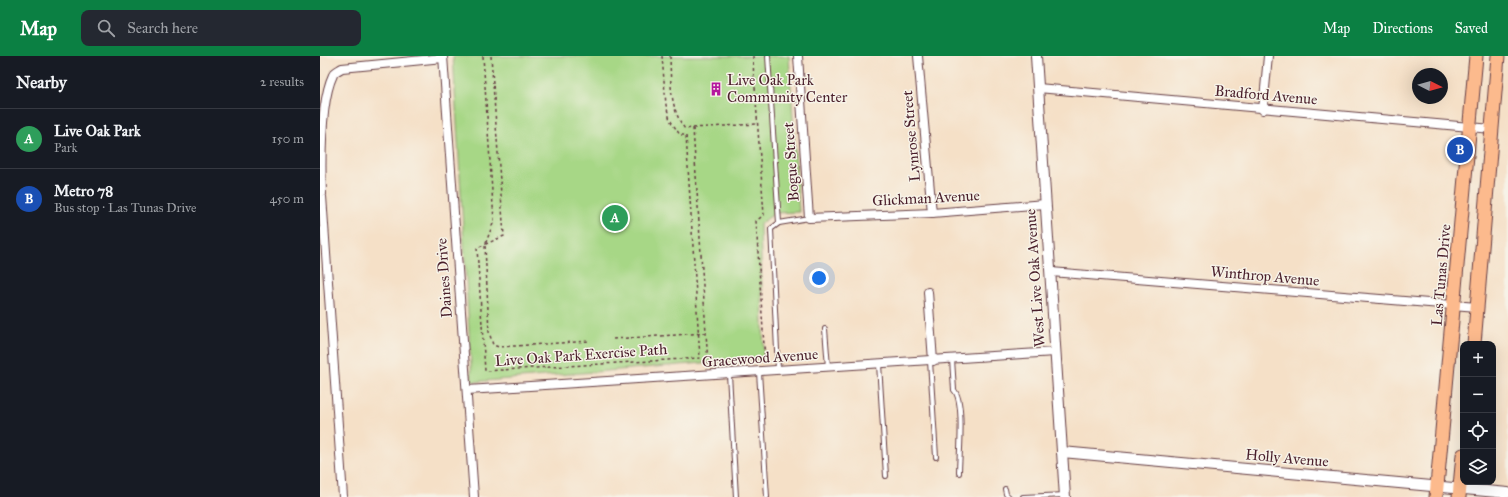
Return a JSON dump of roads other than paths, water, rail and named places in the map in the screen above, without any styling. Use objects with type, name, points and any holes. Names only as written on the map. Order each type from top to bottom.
[{"type":"main road","name":"Las Tunas Drive","points":[[1437,492],[1455,305],[1476,56]]},
{"type":"main road","points":[[1474,341],[1498,56]]},
{"type":"street","name":"Bogue Street","points":[[798,56],[809,218]]},
{"type":"street","name":"Lynrose Street","points":[[918,56],[932,213]]},
{"type":"street","name":"West Live Oak Avenue","points":[[1036,56],[1065,496]]},
{"type":"street","points":[[1263,110],[1268,56]]},
{"type":"street","points":[[343,497],[322,196],[321,152],[327,89],[333,74],[342,68],[443,57]]},
{"type":"street","name":"Daines Drive","points":[[443,57],[474,497]]},
{"type":"street","name":"Bradford Avenue","points":[[1038,88],[1263,110],[1492,129]]},
{"type":"street","name":"Glickman Avenue","points":[[809,218],[932,213],[1045,204]]},
{"type":"street","name":"Winthrop Avenue","points":[[1051,272],[1477,307]]},
{"type":"street","points":[[928,292],[932,361]]},
{"type":"street","name":"Gracewood Avenue","points":[[467,390],[1055,352]]},
{"type":"street","name":"Holly Avenue","points":[[1062,452],[1437,492],[1508,493]]},
{"type":"lane","points":[[768,56],[779,223]]},
{"type":"lane","points":[[778,370],[771,229],[779,223],[809,218]]},
{"type":"lane","points":[[825,330],[828,367]]},
{"type":"lane","points":[[952,359],[954,390],[958,394],[959,405],[961,457],[959,473]]},
{"type":"lane","points":[[932,361],[936,457]]},
{"type":"lane","points":[[879,364],[886,476]]},
{"type":"lane","points":[[759,372],[767,497]]},
{"type":"lane","points":[[729,374],[736,497]]},
{"type":"lane","points":[[1005,490],[1009,497]]},
{"type":"lane","points":[[1023,497],[1065,496]]},
{"type":"place","name":"Live Oak Park Community Center","points":[[716,89]]},
{"type":"place","name":"Metro 78","points":[[1460,150]]},
{"type":"place","name":"Live Oak Park","points":[[615,218]]}]
